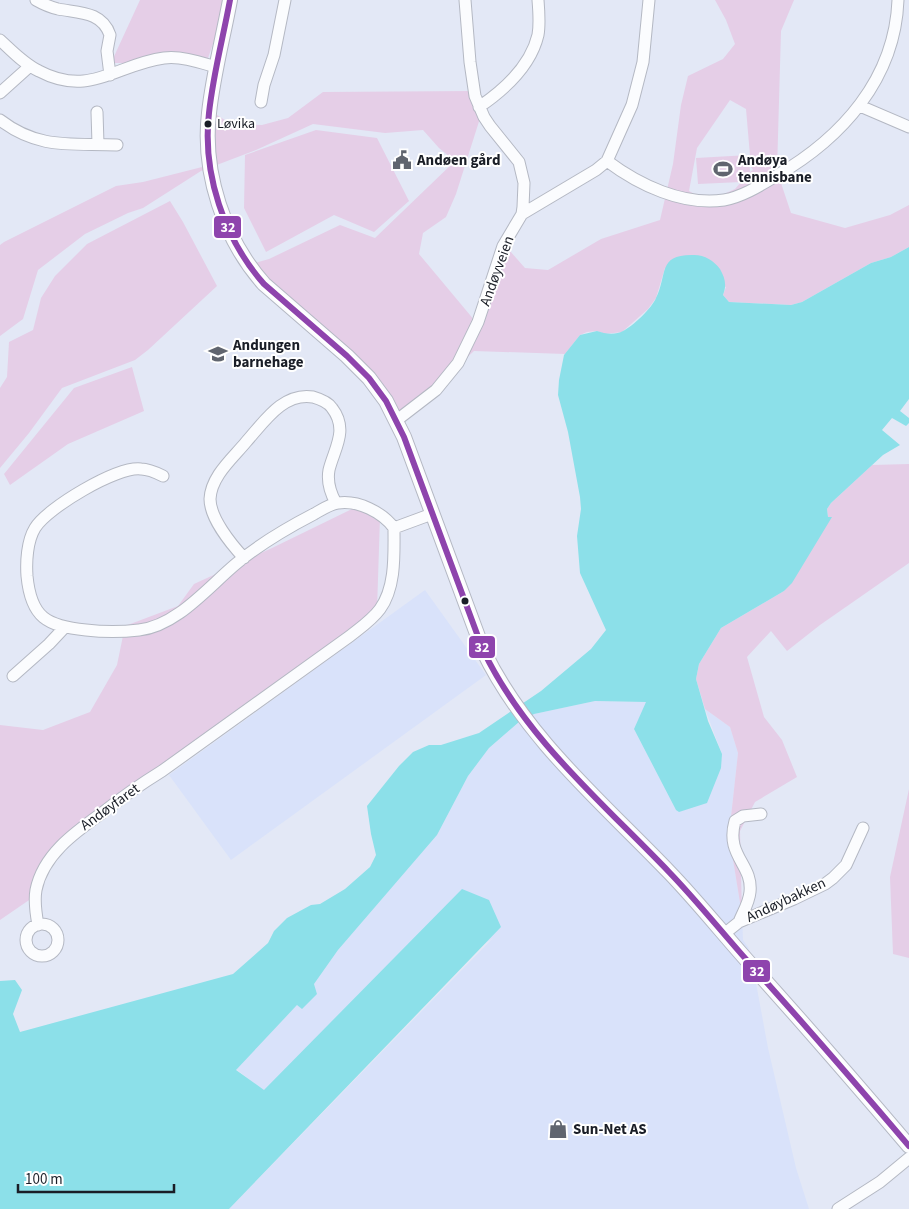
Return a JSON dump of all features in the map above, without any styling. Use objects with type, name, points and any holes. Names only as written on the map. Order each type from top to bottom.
[{"type":"street","points":[[36,0],[60,9],[88,14],[104,23],[110,35],[107,51],[110,76]]},
{"type":"street","points":[[230,0],[216,67],[209,114],[209,154],[216,194],[228,227],[257,275],[284,302],[347,356],[369,378],[386,401],[397,420],[483,650],[513,704],[527,723],[555,756],[670,873],[909,1146]]},
{"type":"street","points":[[261,102],[264,85],[274,55],[285,0]]},
{"type":"street","name":"Andøyveien","points":[[397,420],[436,390],[458,364],[478,322],[503,246],[522,214],[524,183],[519,162],[490,126],[479,107],[473,86],[465,0]]},
{"type":"street","points":[[479,107],[501,90],[526,62],[538,35],[538,0]]},
{"type":"street","points":[[522,214],[596,170],[607,161],[632,105],[643,62],[649,0]]},
{"type":"street","points":[[607,161],[632,177],[681,198],[723,200],[733,198],[787,170],[832,135],[860,106],[873,86],[888,55],[896,29],[898,0]]},
{"type":"street","points":[[0,40],[30,66],[48,76],[74,81],[97,80],[149,61],[166,58],[187,59],[216,67]]},
{"type":"street","points":[[0,93],[30,66]]},
{"type":"street","points":[[860,106],[909,127]]},
{"type":"street","points":[[97,112],[98,144]]},
{"type":"street","points":[[0,120],[18,133],[45,142],[80,146],[98,144],[117,145]]},
{"type":"street","points":[[244,558],[230,541],[212,510],[210,499],[212,486],[224,467],[270,415],[286,402],[295,398],[305,396],[326,402],[338,418],[340,427],[339,439],[329,470],[329,480],[336,503]]},
{"type":"street","points":[[163,476],[141,469],[120,472],[90,487],[61,505],[43,518],[36,526],[31,535],[28,558],[28,584],[31,598],[44,619],[64,628],[103,632],[152,628],[171,618],[244,558],[298,522],[336,503],[347,502],[372,510],[388,521],[394,528],[432,514]]},
{"type":"street","name":"Andøyfaret","points":[[38,925],[36,890],[47,864],[65,842],[129,791],[162,771],[350,636],[380,609],[388,593],[392,574],[394,528]]},
{"type":"street","points":[[12,676],[49,644],[64,628]]},
{"type":"street","name":"Andøybakken","points":[[739,922],[747,904],[750,890],[744,867],[735,851],[732,832],[734,821],[743,816],[761,814]]},
{"type":"street","name":"Andøybakken","points":[[724,934],[739,922],[784,904],[825,884],[846,865],[863,828]]},
{"type":"street","points":[[838,1209],[880,1182],[909,1158]]},
{"type":"shaded area","points":[[140,0],[228,0],[206,64],[111,63]]},
{"type":"shaded area","points":[[715,0],[794,0],[781,31],[777,171],[791,213],[845,228],[890,215],[909,205],[909,247],[891,257],[871,263],[802,302],[791,305],[729,302],[723,295],[726,287],[665,268],[656,298],[648,309],[622,332],[605,334],[597,331],[587,332],[580,335],[565,354],[474,351],[398,421],[382,394],[248,265],[269,259],[340,225],[375,238],[455,161],[439,148],[423,130],[385,133],[313,124],[256,150],[201,171],[143,208],[128,213],[85,234],[38,270],[23,319],[0,336],[0,245],[116,186],[143,182],[210,165],[203,106],[231,124],[262,125],[288,118],[323,92],[472,91],[482,112],[456,194],[446,217],[423,233],[419,254],[475,321],[510,251],[525,268],[548,270],[601,239],[660,220],[673,164],[681,105],[688,76],[723,59],[735,44],[726,20]],"holes":[[[730,100],[746,109],[751,167],[753,170],[750,172],[749,155],[696,158],[698,184],[741,182],[735,189],[708,201],[689,191],[697,148]]]},
{"type":"shaded area","points":[[316,130],[377,138],[409,201],[374,232],[334,215],[266,252],[244,208],[245,155]]},
{"type":"shaded area","points":[[170,201],[217,286],[135,360],[62,388],[0,468],[0,388],[7,377],[9,342],[33,330],[41,298],[55,276],[87,244]]},
{"type":"shaded area","points":[[132,367],[144,411],[68,444],[10,485],[4,474],[74,388]]},
{"type":"shaded area","points":[[909,464],[909,563],[820,625],[787,651],[771,631],[747,657],[764,717],[782,740],[797,777],[755,802],[740,831],[742,915],[729,835],[738,753],[730,727],[705,709],[696,679],[699,664],[721,628],[784,591],[831,517],[828,517],[827,509],[831,503],[872,465]]},
{"type":"shaded area","points":[[352,509],[374,513],[380,517],[377,610],[173,760],[47,864],[35,896],[0,920],[0,725],[43,730],[90,712],[117,665],[125,626],[178,606],[194,584]]},
{"type":"shaded area","points":[[425,590],[486,675],[231,860],[169,775]]},
{"type":"shaded area","points":[[595,701],[647,702],[634,729],[676,810],[722,754],[705,709],[730,727],[738,753],[729,835],[742,915],[743,940],[751,956],[768,1048],[796,1168],[809,1209],[229,1209],[493,938],[267,1093],[236,1069],[297,1005],[317,994],[314,984],[338,950],[437,835],[468,776],[489,748],[519,722],[534,714]]},
{"type":"shaded area","points":[[909,789],[909,958],[893,954],[890,877]]},
{"type":"water","points":[[909,247],[909,399],[900,411],[909,418],[909,423],[906,426],[892,418],[882,430],[900,445],[883,455],[831,503],[827,509],[828,517],[832,517],[792,583],[784,591],[721,628],[699,664],[696,679],[708,721],[722,754],[721,768],[707,803],[679,812],[676,810],[634,729],[646,702],[595,701],[534,714],[519,722],[489,748],[468,776],[437,835],[338,950],[314,984],[317,994],[302,1009],[297,1005],[236,1070],[264,1090],[462,889],[489,900],[501,927],[229,1209],[0,1209],[0,981],[15,980],[22,990],[13,1014],[20,1032],[233,974],[268,943],[274,931],[287,918],[311,905],[320,904],[345,889],[370,867],[376,855],[367,806],[399,766],[413,752],[429,745],[441,745],[479,733],[541,691],[591,649],[606,630],[580,573],[577,536],[581,509],[580,497],[568,432],[558,395],[564,355],[580,335],[597,331],[617,333],[632,325],[654,302],[666,267],[674,258],[694,255],[702,256],[715,263],[723,275],[725,285],[723,295],[729,302],[791,305],[802,302],[871,263],[891,257]]},
{"type":"transit line","name":"32","points":[[230,0],[213,85],[208,136],[213,182],[227,226],[238,247],[264,284],[347,356],[369,378],[386,401],[404,437],[483,650],[500,682],[520,712],[567,768],[690,895],[909,1146]]},
{"type":"place","name":"Løvika","points":[[208,124]]},
{"type":"place","name":"Andøen gård","points":[[402,160]]},
{"type":"place","name":"Andøya tennisbane","points":[[723,169]]},
{"type":"place","name":"Andungen barnehage","points":[[218,354]]},
{"type":"place","name":"Sun-Net AS","points":[[558,1129]]}]
